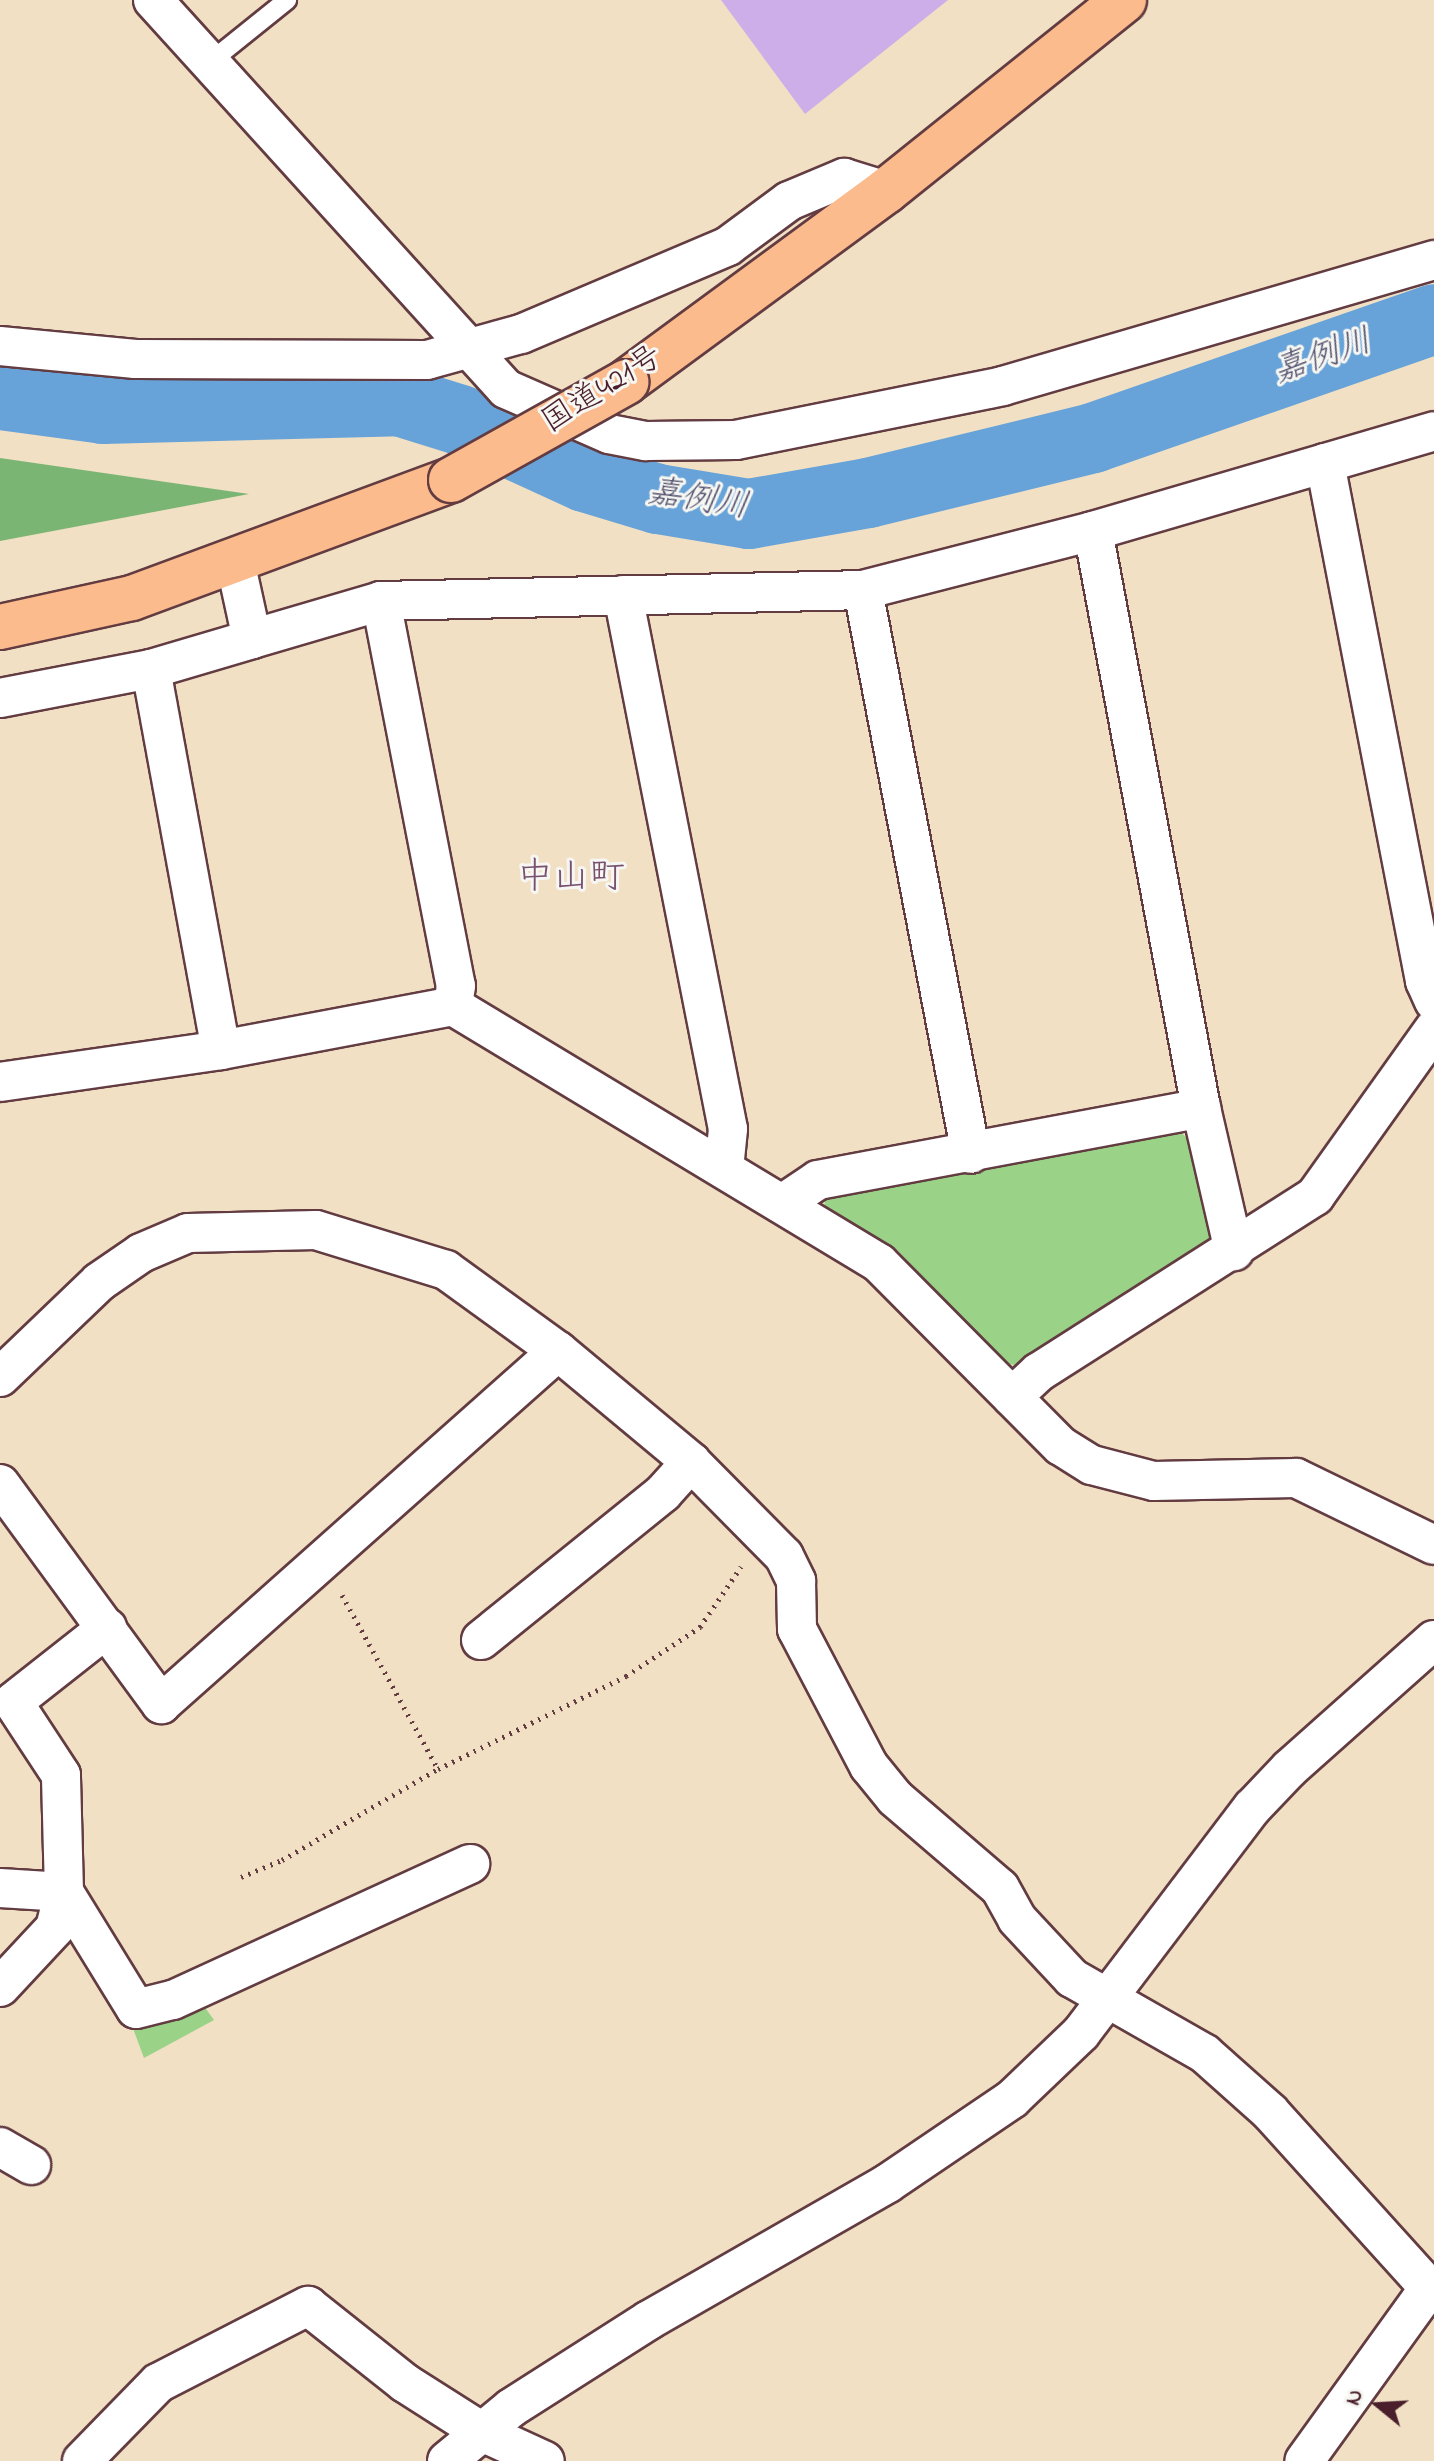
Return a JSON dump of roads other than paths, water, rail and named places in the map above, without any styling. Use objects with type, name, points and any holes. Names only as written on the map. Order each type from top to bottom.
[{"type":"highway","name":"国道421号","points":[[0,627],[132,598],[451,480],[626,382],[886,191],[1124,0]]},
{"type":"street","points":[[153,0],[506,389],[609,434],[646,441],[736,440],[1003,386],[1434,260]]},
{"type":"street","points":[[0,346],[135,359],[427,360],[470,351],[728,246],[789,201],[844,178],[886,191]]},
{"type":"street","points":[[0,698],[151,669],[381,601],[863,590],[1093,531],[1434,431]]},
{"type":"street","points":[[1325,463],[1425,981],[1434,1001]]},
{"type":"street","points":[[1093,531],[1201,1108],[1234,1251]]},
{"type":"street","points":[[235,561],[252,639]]},
{"type":"street","points":[[863,590],[971,1154]]},
{"type":"street","points":[[623,595],[728,1129],[724,1169]]},
{"type":"street","points":[[381,601],[456,986],[453,1006]]},
{"type":"street","points":[[151,669],[221,1050]]},
{"type":"street","points":[[0,1082],[221,1050],[453,1006],[879,1263],[1061,1446],[1092,1465],[1154,1481],[1296,1478],[1434,1545]]},
{"type":"street","points":[[1012,1397],[1039,1372],[1234,1251],[1315,1196],[1434,1029]]},
{"type":"street","points":[[782,1204],[818,1180],[971,1154],[1201,1108]]},
{"type":"street","points":[[0,1377],[88,1293],[141,1253],[188,1233],[254,1228],[316,1230],[446,1270],[558,1351],[691,1462],[764,1533],[796,1581],[797,1629],[869,1766],[936,1836],[1000,1888],[1017,1919],[1072,1978],[1107,2001],[1205,2054],[1270,2112],[1429,2288],[1304,2461]]},
{"type":"street","points":[[0,1484],[161,1704],[558,1351]]},
{"type":"street","points":[[481,1640],[663,1493],[691,1462]]},
{"type":"street","points":[[0,1987],[55,1928],[64,1892],[61,1775],[13,1702],[107,1628]]},
{"type":"street","points":[[447,2461],[482,2432],[649,2320],[952,2143],[1012,2099],[1107,2001],[1252,1808],[1289,1769],[1434,1640]]},
{"type":"street","points":[[64,1892],[136,2009],[173,2000],[470,1864]]},
{"type":"street","points":[[0,1888],[64,1892]]},
{"type":"street","points":[[82,2461],[158,2383],[308,2306],[405,2383],[482,2432],[545,2461]]},
{"type":"lane","points":[[210,62],[287,0]]},
{"type":"waterway","name":"嘉例川","points":[[0,395],[103,409],[399,401],[460,420],[585,477],[658,499],[749,514],[868,493],[1093,438],[1434,319]]},
{"type":"district","name":"中山町","points":[[571,879]]}]
